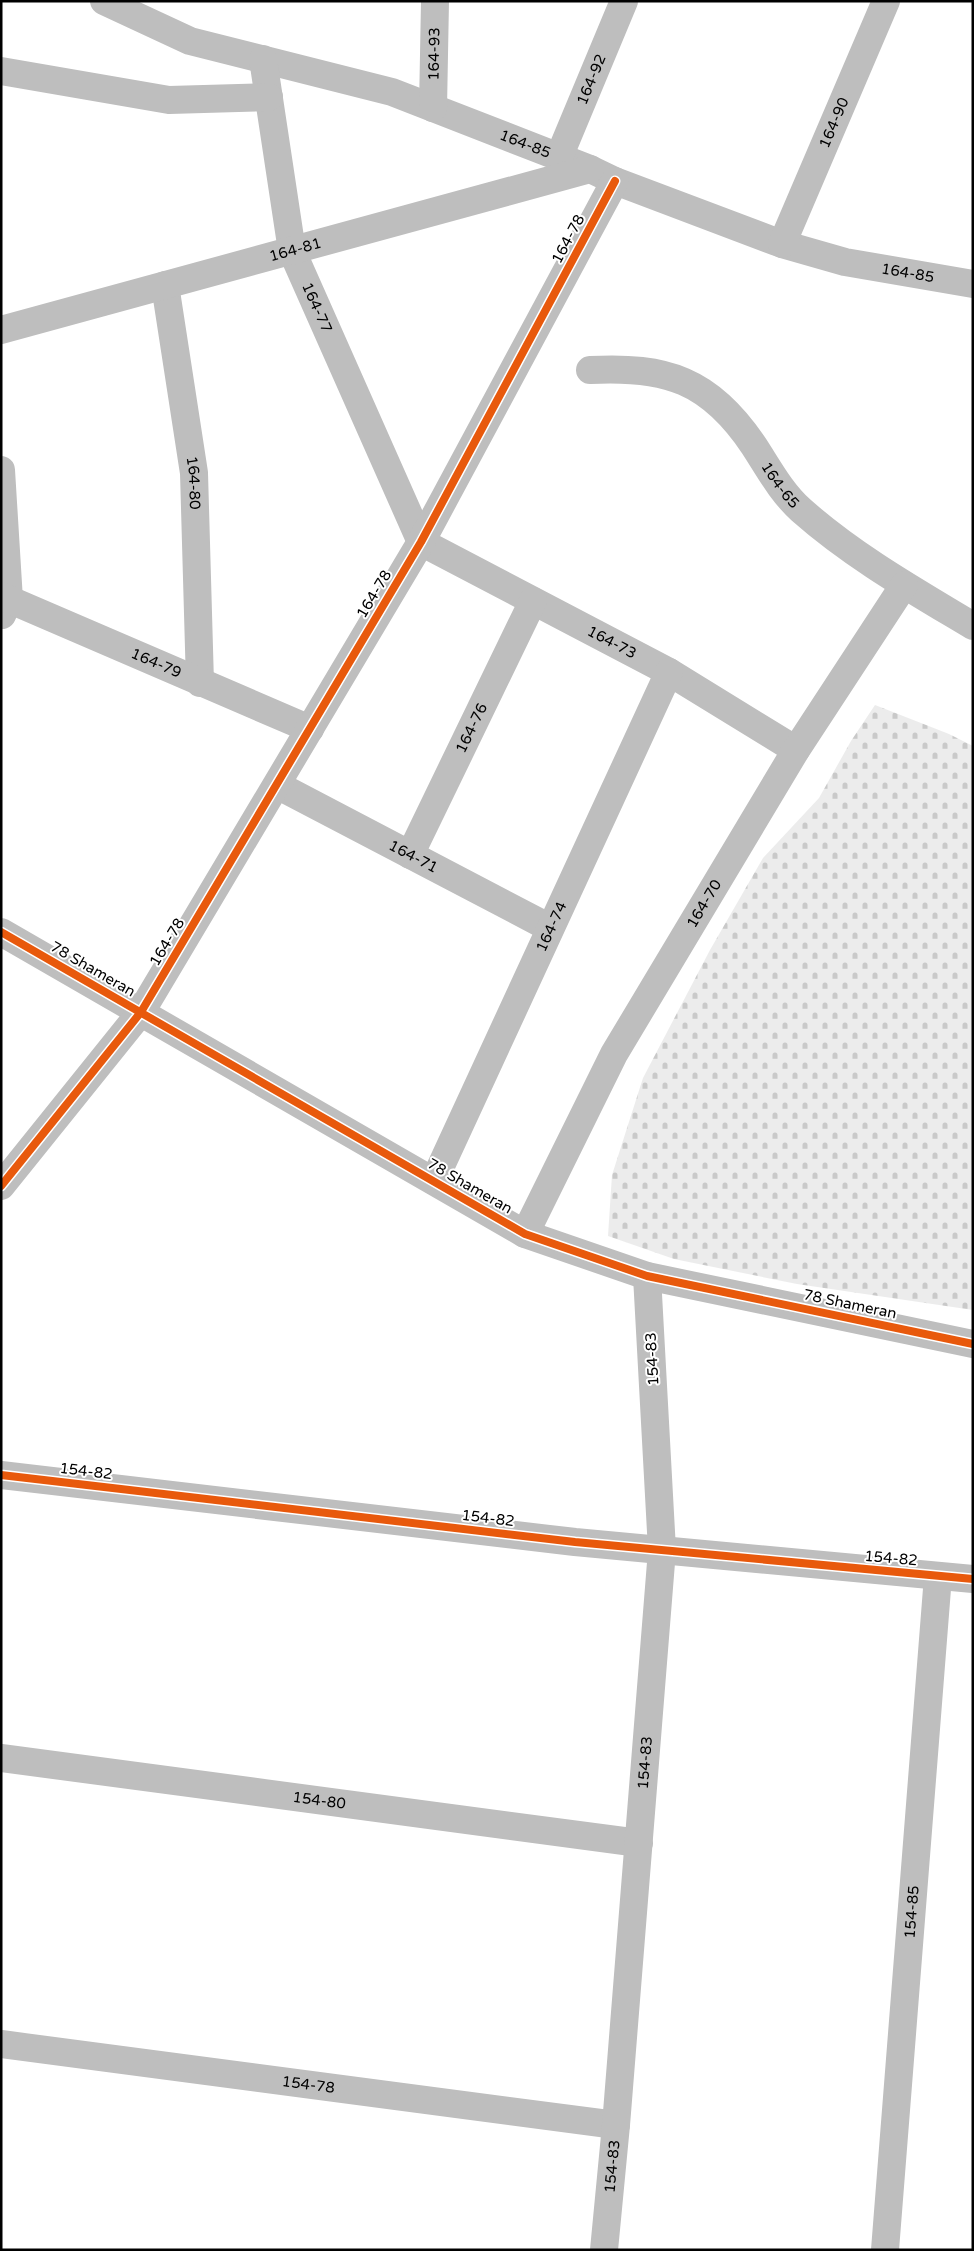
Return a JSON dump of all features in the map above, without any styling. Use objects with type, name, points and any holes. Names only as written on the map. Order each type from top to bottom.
[{"type":"street","name":"164-85","points":[[104,1],[190,41],[392,92],[590,169],[615,181],[782,244],[846,262],[965,279]]},
{"type":"street","name":"164-93","points":[[433,108],[435,1]]},
{"type":"street","name":"164-92","points":[[559,158],[624,1]]},
{"type":"street","name":"164-90","points":[[782,244],[886,1]]},
{"type":"street","name":"164-77","points":[[263,60],[292,250],[421,542]]},
{"type":"street","points":[[1,71],[169,100],[269,97]]},
{"type":"street","name":"164-81","points":[[1,330],[590,169]]},
{"type":"street","name":"164-78","points":[[1,1186],[141,1012],[421,542],[615,181]]},
{"type":"street","name":"164-80","points":[[165,285],[194,473],[200,683]]},
{"type":"street","name":"164-65","points":[[590,370],[626,368],[651,371],[675,378],[710,396],[734,420],[749,439],[792,502],[827,533],[865,561],[904,585],[970,618]]},
{"type":"street","points":[[1,470],[4,604]]},
{"type":"street","name":"164-73","points":[[421,542],[669,672],[796,750]]},
{"type":"street","name":"164-70","points":[[525,1234],[614,1054],[796,750],[904,585]]},
{"type":"street","name":"164-76","points":[[410,855],[533,601]]},
{"type":"street","name":"164-79","points":[[4,604],[310,729]]},
{"type":"street","name":"164-74","points":[[434,1181],[669,672]]},
{"type":"street","name":"164-71","points":[[277,784],[550,928]]},
{"type":"street","name":"78 Shameran","points":[[1,932],[525,1234],[647,1276],[973,1344]]},
{"type":"street","name":"154-83","points":[[604,2250],[616,2125],[662,1550],[647,1276]]},
{"type":"street","name":"154-82","points":[[1,1475],[576,1542],[973,1579]]},
{"type":"street","name":"154-85","points":[[884,2250],[938,1576]]},
{"type":"street","name":"154-80","points":[[1,1758],[639,1843]]},
{"type":"street","name":"154-78","points":[[1,2044],[616,2125]]},
{"type":"green space","points":[[875,705],[949,734],[973,746],[973,1310],[797,1284],[674,1259],[608,1236],[612,1175],[643,1078],[710,950],[763,858],[819,798],[851,741]]},
{"type":"cycle path","points":[[1,1186],[141,1012],[421,542],[615,181]]},
{"type":"cycle path","points":[[1,932],[525,1234],[647,1276],[973,1344]]},
{"type":"cycle path","points":[[1,1475],[575,1542],[973,1579]]}]
